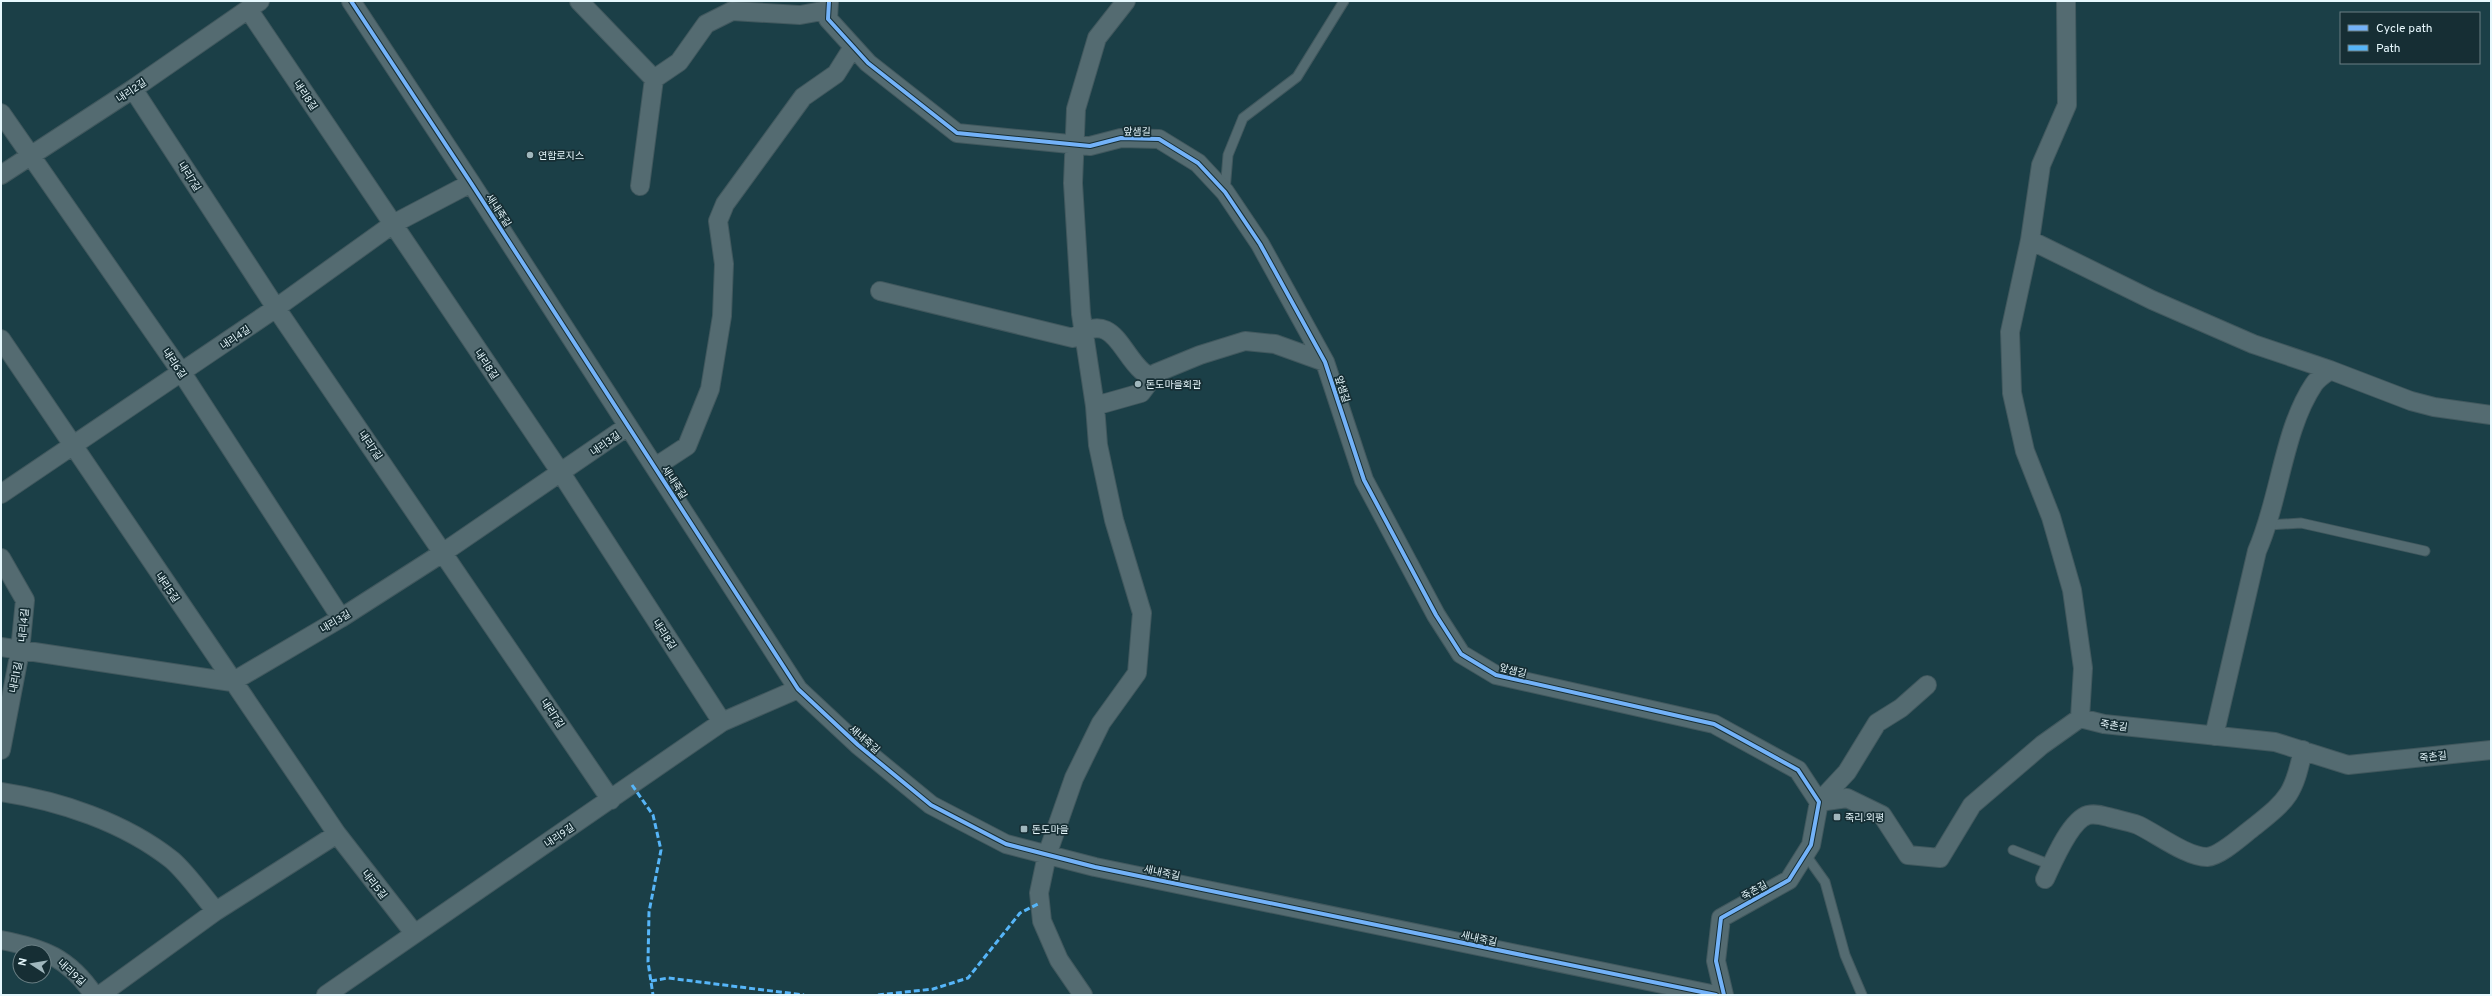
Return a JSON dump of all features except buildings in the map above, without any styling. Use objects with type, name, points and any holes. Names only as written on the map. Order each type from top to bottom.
[{"type":"street","name":"새내죽길","points":[[351,1],[656,467],[798,688],[858,745],[931,805],[1006,844],[1095,867],[1716,995]]},
{"type":"street","points":[[578,1],[654,79]]},
{"type":"street","points":[[1083,995],[1059,960],[1042,921],[1039,893],[1047,855],[1074,778],[1101,723],[1137,674],[1142,613],[1114,520],[1098,446],[1095,406],[1084,330],[1073,183],[1076,109],[1097,38],[1126,1]]},
{"type":"street","points":[[1819,802],[1847,798],[1882,815],[1908,855],[1940,858],[1972,805],[2042,745],[2080,718],[2083,668],[2072,590],[2051,518],[2025,451],[2012,394],[2010,332],[2030,240],[2041,165],[2067,105],[2066,1]]},
{"type":"street","name":"내리2길","points":[[1,175],[133,89],[254,5]]},
{"type":"street","name":"내리8길","points":[[254,5],[393,224],[561,473],[722,722]]},
{"type":"street","points":[[640,186],[654,79],[679,62],[706,24],[732,11],[800,15],[828,10]]},
{"type":"street","name":"앞샘길","points":[[828,10],[853,47],[868,63],[957,133],[1074,143],[1090,146],[1121,138],[1158,139],[1198,163],[1225,192],[1260,244],[1325,362],[1364,480],[1436,615],[1461,654],[1496,675],[1714,724],[1798,770],[1819,802]]},
{"type":"street","points":[[656,467],[687,446],[710,389],[722,316],[724,264],[718,222],[725,204],[803,97],[836,74],[853,47]]},
{"type":"street","name":"내리7길","points":[[133,89],[276,308],[444,552],[611,800]]},
{"type":"street","name":"내리6길","points":[[1,113],[182,373],[341,618]]},
{"type":"street","name":"내리4길","points":[[1,494],[71,445],[182,373],[393,224],[471,183]]},
{"type":"street","points":[[2030,240],[2152,300],[2253,344],[2330,370],[2410,401],[2434,407],[2491,414]]},
{"type":"street","points":[[880,291],[1073,338],[1084,330],[1100,328],[1116,336],[1142,372],[1153,377]]},
{"type":"street","name":"내리5길","points":[[1,339],[71,445],[337,834],[414,933]]},
{"type":"street","points":[[1095,406],[1141,393],[1156,373],[1200,355],[1245,341],[1275,344],[1325,362]]},
{"type":"street","points":[[2214,736],[2257,551],[2268,524],[2298,416],[2314,383],[2330,370]]},
{"type":"street","name":"내리3길","points":[[232,682],[341,618],[444,552],[628,426]]},
{"type":"street","name":"내리4길","points":[[1,558],[25,600],[20,651]]},
{"type":"street","points":[[1,647],[232,682]]},
{"type":"street","name":"내리1길","points":[[1,750],[20,651]]},
{"type":"street","points":[[1819,802],[1847,772],[1877,724],[1901,708],[1927,685]]},
{"type":"street","name":"내리9길","points":[[326,995],[414,933],[611,800],[722,722],[798,688]]},
{"type":"street","name":"죽촌길","points":[[2080,718],[2104,724],[2275,742],[2348,765],[2491,750]]},
{"type":"street","points":[[2048,872],[2073,828],[2087,815],[2100,815],[2137,825],[2193,854],[2207,857],[2215,854],[2232,844],[2287,799],[2297,780],[2303,750]]},
{"type":"street","points":[[1,792],[30,796],[122,828],[172,861],[216,911]]},
{"type":"street","name":"죽촌길","points":[[1724,995],[1716,961],[1721,918],[1789,880],[1811,845],[1819,802]]},
{"type":"street","points":[[100,995],[216,911],[337,834]]},
{"type":"street","name":"내리9길","points":[[1,940],[34,946],[60,958],[83,979],[94,995]]},
{"type":"lane","points":[[1225,192],[1228,155],[1243,118],[1297,76],[1344,1]]},
{"type":"lane","points":[[2268,524],[2301,523],[2425,551]]},
{"type":"lane","points":[[2013,850],[2048,872]]},
{"type":"lane","points":[[1805,854],[1825,882],[1844,955],[1862,995]]},
{"type":"marked path","points":[[632,785],[653,815],[661,850],[649,912],[648,962],[653,995]]},
{"type":"marked path","points":[[878,995],[933,989],[968,978],[1020,913],[1040,903]]},
{"type":"marked path","points":[[651,981],[668,978],[804,995]]},
{"type":"cycle path","points":[[351,1],[471,183],[798,689],[858,745],[931,805],[1006,844],[1095,867],[1716,995]]},
{"type":"cycle path","points":[[829,1],[828,19],[868,63],[957,133],[1090,146],[1121,138],[1159,139],[1198,163],[1225,192],[1260,244],[1325,362],[1364,480],[1436,615],[1461,654],[1496,675],[1714,724],[1798,770],[1819,802],[1811,845],[1789,880],[1721,918],[1716,961],[1724,995]]},
{"type":"place","name":"연합로지스","points":[[530,155]]},
{"type":"place","name":"돈도마을회관","points":[[1138,384]]},
{"type":"place","name":"죽리.외평","points":[[1837,817]]},
{"type":"place","name":"돈도마을","points":[[1024,829]]}]
